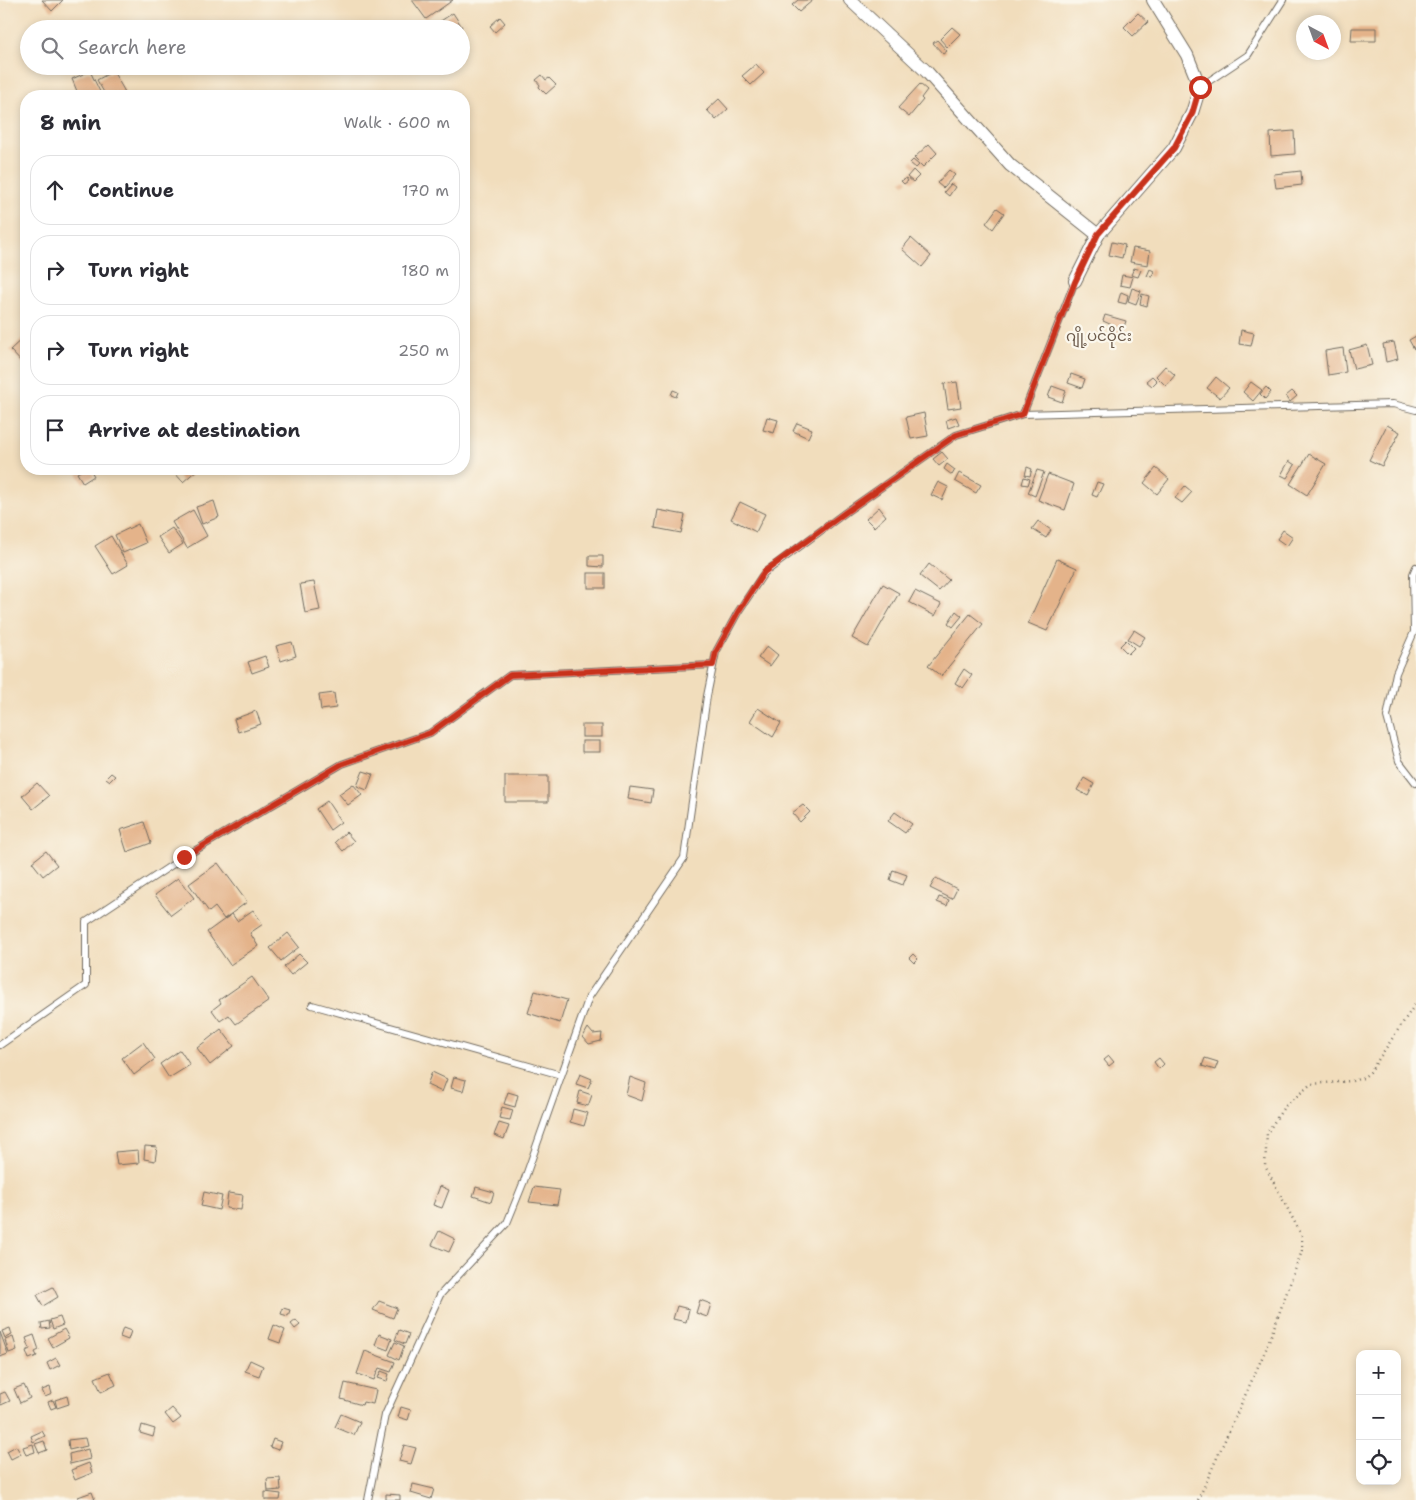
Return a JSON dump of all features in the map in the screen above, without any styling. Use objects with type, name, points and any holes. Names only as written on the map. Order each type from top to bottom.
[{"type":"street","points":[[850,0],[927,72],[1010,165],[1098,234]]},
{"type":"street","points":[[1075,282],[1098,234],[1174,148],[1192,114],[1200,87],[1187,55],[1153,0]]},
{"type":"lane","points":[[1200,87],[1248,55],[1283,0]]},
{"type":"lane","points":[[1023,414],[1075,282]]},
{"type":"lane","points":[[368,1500],[385,1415],[436,1303],[440,1295],[507,1223],[524,1181],[589,998],[684,858],[707,696],[716,652],[738,612],[764,572],[956,435],[1023,414],[1393,404],[1416,410]]},
{"type":"lane","points":[[1416,567],[1413,574],[1414,632],[1396,673],[1387,717],[1399,761],[1416,783]]},
{"type":"lane","points":[[0,1045],[86,985],[86,922],[184,857],[342,764],[430,733],[510,675],[713,665]]},
{"type":"lane","points":[[312,1005],[562,1075]]},
{"type":"path","points":[[1198,1500],[1266,1349],[1302,1251],[1302,1236],[1265,1166],[1267,1132],[1284,1107],[1311,1084],[1352,1081],[1363,1078],[1370,1072],[1416,1003]]},
{"type":"building","points":[[42,0],[63,0],[52,11]]},
{"type":"building","points":[[412,0],[453,0],[426,19]]},
{"type":"building","points":[[798,0],[813,0],[799,12],[792,5]]},
{"type":"building","points":[[453,13],[458,20],[442,20]]},
{"type":"building","points":[[1138,13],[1148,22],[1133,36],[1124,27]]},
{"type":"building","points":[[500,17],[505,23],[495,32],[490,26]]},
{"type":"building","points":[[952,27],[960,34],[947,47],[940,39]]},
{"type":"building","points":[[1352,28],[1376,28],[1376,41],[1351,41]]},
{"type":"building","points":[[937,40],[947,51],[943,54],[933,43]]},
{"type":"building","points":[[756,64],[764,73],[751,85],[742,76]]},
{"type":"building","points":[[81,75],[92,75],[99,90],[77,90],[72,79]]},
{"type":"building","points":[[106,75],[115,75],[124,90],[103,90],[97,80]]},
{"type":"building","points":[[542,75],[546,80],[549,78],[556,85],[546,94],[539,87],[540,85],[536,80]]},
{"type":"building","points":[[920,84],[927,90],[921,98],[923,100],[909,117],[898,108]]},
{"type":"building","points":[[719,99],[728,109],[716,120],[707,110]]},
{"type":"building","points":[[1294,131],[1295,154],[1271,156],[1270,133]]},
{"type":"building","points":[[929,144],[937,153],[923,167],[914,158]]},
{"type":"building","points":[[913,160],[919,165],[916,168],[910,163]]},
{"type":"building","points":[[913,170],[919,176],[913,182],[907,177]]},
{"type":"building","points":[[949,170],[955,175],[943,188],[937,183]]},
{"type":"building","points":[[1301,171],[1302,185],[1276,188],[1274,174]]},
{"type":"building","points":[[906,178],[908,181],[904,184],[901,181]]},
{"type":"building","points":[[951,184],[955,187],[949,196],[944,192]]},
{"type":"building","points":[[997,208],[1004,213],[993,229],[986,223]]},
{"type":"building","points":[[911,238],[931,256],[922,267],[902,249]]},
{"type":"building","points":[[1112,242],[1125,245],[1122,258],[1109,255]]},
{"type":"building","points":[[1133,248],[1150,251],[1148,265],[1130,262]]},
{"type":"building","points":[[1134,268],[1141,270],[1138,277],[1131,275]]},
{"type":"building","points":[[1150,269],[1154,271],[1152,277],[1147,276]]},
{"type":"building","points":[[1122,275],[1133,277],[1130,287],[1120,285]]},
{"type":"building","points":[[1132,288],[1141,291],[1136,304],[1128,301]]},
{"type":"building","points":[[1121,292],[1128,295],[1126,304],[1118,302]]},
{"type":"building","points":[[1142,294],[1149,296],[1147,306],[1140,304]]},
{"type":"building","points":[[1105,315],[1126,321],[1121,335],[1110,331],[1112,325],[1103,321]]},
{"type":"building","points":[[1241,330],[1254,333],[1251,346],[1239,344]]},
{"type":"building","points":[[1416,336],[1416,348],[1414,349],[1409,340]]},
{"type":"building","points":[[20,341],[20,361],[10,350]]},
{"type":"building","points":[[1394,342],[1398,359],[1386,362],[1383,344]]},
{"type":"building","points":[[1367,345],[1372,365],[1354,369],[1349,350]]},
{"type":"building","points":[[1343,348],[1346,372],[1328,375],[1325,351]]},
{"type":"building","points":[[1165,366],[1175,375],[1166,386],[1156,376]]},
{"type":"building","points":[[1071,374],[1085,379],[1082,388],[1068,383]]},
{"type":"building","points":[[1152,376],[1157,381],[1152,386],[1146,381]]},
{"type":"building","points":[[1216,377],[1229,388],[1220,398],[1207,388]]},
{"type":"building","points":[[957,382],[961,407],[948,409],[944,384]]},
{"type":"building","points":[[1251,382],[1262,390],[1253,401],[1243,392]]},
{"type":"building","points":[[1052,386],[1066,391],[1062,402],[1048,397]]},
{"type":"building","points":[[1266,387],[1271,392],[1265,399],[1260,394]]},
{"type":"building","points":[[673,390],[678,392],[676,397],[671,395]]},
{"type":"building","points":[[1292,391],[1297,396],[1290,402],[1286,396]]},
{"type":"building","points":[[924,413],[928,436],[911,439],[906,417]]},
{"type":"building","points":[[767,417],[778,420],[774,433],[763,430]]},
{"type":"building","points":[[956,417],[959,424],[948,428],[946,420]]},
{"type":"building","points":[[797,423],[812,429],[808,438],[793,431]]},
{"type":"building","points":[[1387,425],[1400,432],[1382,466],[1369,460]]},
{"type":"building","points":[[942,452],[948,459],[939,466],[933,459]]},
{"type":"building","points":[[1309,454],[1326,464],[1307,495],[1290,484]]},
{"type":"building","points":[[1289,461],[1295,465],[1287,478],[1281,475]]},
{"type":"building","points":[[947,464],[955,470],[952,475],[944,469]]},
{"type":"building","points":[[1027,467],[1032,469],[1030,476],[1025,475]]},
{"type":"building","points":[[1156,468],[1169,479],[1157,494],[1144,483]]},
{"type":"building","points":[[1037,470],[1044,472],[1035,496],[1028,493]]},
{"type":"building","points":[[959,473],[981,485],[976,493],[955,481]]},
{"type":"building","points":[[1048,474],[1074,484],[1065,510],[1038,500]]},
{"type":"building","points":[[78,475],[93,475],[94,476],[83,483]]},
{"type":"building","points":[[177,475],[191,475],[183,482]]},
{"type":"building","points":[[1024,477],[1030,479],[1028,485],[1022,484]]},
{"type":"building","points":[[938,482],[948,487],[942,500],[931,495]]},
{"type":"building","points":[[1097,482],[1103,484],[1097,497],[1092,495]]},
{"type":"building","points":[[1185,486],[1192,492],[1182,503],[1175,498]]},
{"type":"building","points":[[214,501],[219,517],[202,524],[196,507]]},
{"type":"building","points":[[740,502],[765,514],[756,532],[731,519]]},
{"type":"building","points":[[879,507],[886,516],[874,527],[866,519]]},
{"type":"building","points":[[193,510],[207,536],[187,548],[172,522]]},
{"type":"building","points":[[658,510],[685,515],[681,533],[655,528]]},
{"type":"building","points":[[1038,521],[1051,530],[1046,538],[1032,529]]},
{"type":"building","points":[[138,524],[146,543],[123,553],[115,535]]},
{"type":"building","points":[[172,528],[183,544],[169,553],[158,537]]},
{"type":"building","points":[[1283,530],[1293,537],[1287,546],[1277,539]]},
{"type":"building","points":[[111,536],[128,565],[113,574],[95,546]]},
{"type":"building","points":[[589,556],[603,556],[603,567],[589,566]]},
{"type":"building","points":[[1057,559],[1077,568],[1047,631],[1028,623]]},
{"type":"building","points":[[929,564],[949,580],[939,591],[920,576]]},
{"type":"building","points":[[588,573],[605,573],[605,588],[588,588]]},
{"type":"building","points":[[314,582],[320,610],[305,613],[300,584]]},
{"type":"building","points":[[883,584],[899,593],[868,647],[852,638]]},
{"type":"building","points":[[915,591],[941,604],[935,616],[909,602]]},
{"type":"building","points":[[956,611],[962,616],[953,627],[948,623]]},
{"type":"building","points":[[970,614],[983,624],[941,676],[928,666]]},
{"type":"building","points":[[1134,630],[1145,637],[1139,646],[1128,639]]},
{"type":"building","points":[[1126,640],[1134,648],[1128,654],[1120,646]]},
{"type":"building","points":[[292,642],[296,656],[281,661],[276,646]]},
{"type":"building","points":[[767,646],[778,655],[770,666],[758,658]]},
{"type":"building","points":[[265,656],[269,667],[252,673],[248,662]]},
{"type":"building","points":[[964,669],[972,675],[963,688],[955,683]]},
{"type":"building","points":[[334,693],[336,708],[321,710],[319,695]]},
{"type":"building","points":[[758,708],[781,723],[773,737],[750,721]]},
{"type":"building","points":[[256,711],[261,724],[238,732],[234,719]]},
{"type":"building","points":[[582,725],[602,725],[602,737],[582,737]]},
{"type":"building","points":[[582,741],[600,741],[600,752],[582,752]]},
{"type":"building","points":[[363,771],[373,774],[367,790],[357,786]]},
{"type":"building","points":[[111,773],[115,776],[110,781],[106,778]]},
{"type":"building","points":[[505,776],[548,776],[548,802],[505,802]]},
{"type":"building","points":[[1084,778],[1094,784],[1088,796],[1077,790]]},
{"type":"building","points":[[37,783],[49,796],[33,809],[22,796]]},
{"type":"building","points":[[353,784],[362,795],[348,805],[339,794]]},
{"type":"building","points":[[630,787],[653,790],[651,803],[628,799]]},
{"type":"building","points":[[327,801],[341,822],[330,830],[316,809]]},
{"type":"building","points":[[803,805],[810,812],[800,822],[792,813]]},
{"type":"building","points":[[895,812],[912,824],[905,833],[888,821]]},
{"type":"building","points":[[144,822],[151,843],[127,852],[120,830]]},
{"type":"building","points":[[346,832],[354,841],[343,851],[335,842]]},
{"type":"building","points":[[46,851],[57,865],[43,876],[32,862]]},
{"type":"building","points":[[218,863],[247,902],[224,919],[215,907],[209,912],[189,884]]},
{"type":"building","points":[[893,870],[907,875],[903,885],[890,880]]},
{"type":"building","points":[[178,878],[194,898],[171,915],[155,895]]},
{"type":"building","points":[[936,878],[957,889],[952,899],[930,888]]},
{"type":"building","points":[[939,897],[949,900],[947,906],[937,902]]},
{"type":"building","points":[[253,910],[263,924],[250,933],[258,946],[230,965],[207,932],[232,914],[237,921]]},
{"type":"building","points":[[288,933],[299,947],[281,961],[270,948]]},
{"type":"building","points":[[299,954],[307,962],[291,975],[284,967]]},
{"type":"building","points":[[913,954],[918,959],[914,963],[909,958]]},
{"type":"building","points":[[252,977],[269,1001],[236,1024],[229,1015],[220,1021],[212,1010],[221,1003],[219,1000]]},
{"type":"building","points":[[535,991],[567,1000],[560,1023],[528,1013]]},
{"type":"building","points":[[588,1028],[593,1034],[602,1033],[601,1041],[589,1044],[583,1037]]},
{"type":"building","points":[[221,1029],[234,1046],[210,1065],[197,1048]]},
{"type":"building","points":[[143,1042],[155,1059],[134,1075],[122,1058]]},
{"type":"building","points":[[180,1050],[190,1065],[169,1078],[160,1064]]},
{"type":"building","points":[[1109,1056],[1114,1062],[1109,1066],[1104,1060]]},
{"type":"building","points":[[1159,1058],[1164,1064],[1159,1069],[1154,1062]]},
{"type":"building","points":[[1205,1058],[1218,1062],[1215,1070],[1202,1066]]},
{"type":"building","points":[[432,1072],[447,1079],[442,1092],[427,1085]]},
{"type":"building","points":[[580,1074],[592,1079],[588,1088],[576,1084]]},
{"type":"building","points":[[454,1077],[466,1080],[463,1091],[451,1088]]},
{"type":"building","points":[[630,1077],[646,1083],[642,1101],[626,1095]]},
{"type":"building","points":[[580,1091],[592,1095],[588,1106],[577,1103]]},
{"type":"building","points":[[508,1092],[518,1095],[515,1107],[504,1104]]},
{"type":"building","points":[[502,1107],[513,1110],[510,1120],[499,1118]]},
{"type":"building","points":[[573,1109],[588,1113],[584,1126],[570,1122]]},
{"type":"building","points":[[499,1123],[509,1126],[504,1139],[494,1135]]},
{"type":"building","points":[[145,1146],[157,1147],[155,1161],[144,1159]]},
{"type":"building","points":[[138,1150],[139,1163],[117,1165],[115,1152]]},
{"type":"building","points":[[440,1186],[449,1190],[442,1208],[433,1205]]},
{"type":"building","points":[[476,1187],[494,1192],[491,1202],[473,1196]]},
{"type":"building","points":[[534,1187],[560,1190],[557,1205],[529,1202]]},
{"type":"building","points":[[204,1192],[222,1196],[219,1210],[201,1206]]},
{"type":"building","points":[[228,1193],[243,1195],[241,1210],[226,1208]]},
{"type":"building","points":[[439,1231],[455,1239],[449,1252],[432,1245]]},
{"type":"building","points":[[53,1287],[58,1297],[43,1306],[37,1295]]},
{"type":"building","points":[[700,1300],[711,1304],[707,1317],[696,1313]]},
{"type":"building","points":[[379,1301],[397,1308],[393,1318],[373,1310]]},
{"type":"building","points":[[677,1306],[689,1309],[686,1322],[673,1319]]},
{"type":"building","points":[[283,1308],[290,1310],[288,1316],[281,1314]]},
{"type":"building","points":[[60,1317],[63,1325],[53,1329],[50,1320]]},
{"type":"building","points":[[296,1320],[300,1325],[295,1329],[291,1324]]},
{"type":"building","points":[[49,1321],[50,1328],[42,1329],[41,1323]]},
{"type":"building","points":[[274,1325],[285,1330],[280,1343],[269,1339]]},
{"type":"building","points":[[10,1328],[12,1335],[5,1338],[2,1331]]},
{"type":"building","points":[[123,1328],[131,1331],[128,1340],[120,1337]]},
{"type":"building","points":[[64,1329],[69,1338],[53,1347],[48,1338]]},
{"type":"building","points":[[399,1330],[409,1334],[405,1344],[395,1340]]},
{"type":"building","points":[[0,1332],[8,1354],[0,1357]]},
{"type":"building","points":[[379,1334],[392,1339],[388,1350],[375,1345]]},
{"type":"building","points":[[34,1335],[39,1350],[35,1352],[37,1356],[29,1359],[26,1351],[30,1349],[26,1338]]},
{"type":"building","points":[[13,1337],[17,1350],[9,1353],[5,1340]]},
{"type":"building","points":[[395,1342],[404,1346],[399,1360],[389,1355]]},
{"type":"building","points":[[365,1351],[395,1362],[391,1372],[379,1368],[374,1380],[357,1374]]},
{"type":"building","points":[[56,1358],[60,1365],[50,1370],[47,1363]]},
{"type":"building","points":[[250,1360],[263,1366],[259,1376],[245,1371]]},
{"type":"building","points":[[381,1371],[389,1374],[387,1381],[378,1378]]},
{"type":"building","points":[[110,1372],[116,1385],[101,1392],[95,1378]]},
{"type":"building","points":[[345,1383],[376,1390],[373,1404],[363,1402],[362,1405],[341,1399]]},
{"type":"building","points":[[24,1385],[30,1398],[20,1403],[14,1389]]},
{"type":"building","points":[[50,1387],[52,1394],[45,1397],[42,1390]]},
{"type":"building","points":[[5,1392],[10,1401],[1,1405],[0,1394]]},
{"type":"building","points":[[67,1396],[69,1404],[57,1408],[55,1400]]},
{"type":"building","points":[[53,1400],[56,1407],[51,1409],[48,1402]]},
{"type":"building","points":[[401,1407],[411,1410],[408,1420],[398,1417]]},
{"type":"building","points":[[172,1408],[181,1418],[173,1424],[165,1414]]},
{"type":"building","points":[[341,1414],[360,1422],[354,1435],[335,1427]]},
{"type":"building","points":[[142,1425],[155,1429],[153,1437],[140,1433]]},
{"type":"building","points":[[42,1431],[45,1436],[33,1442],[31,1436]]},
{"type":"building","points":[[85,1438],[87,1446],[69,1450],[68,1440]]},
{"type":"building","points":[[273,1439],[281,1442],[278,1450],[270,1447]]},
{"type":"building","points":[[44,1441],[47,1450],[39,1453],[35,1444]]},
{"type":"building","points":[[33,1444],[35,1452],[26,1455],[23,1447]]},
{"type":"building","points":[[404,1445],[416,1448],[411,1464],[399,1461]]},
{"type":"building","points":[[16,1446],[21,1454],[11,1459],[7,1451]]},
{"type":"building","points":[[88,1449],[90,1459],[70,1464],[69,1454]]},
{"type":"building","points":[[89,1463],[92,1473],[75,1480],[71,1470]]},
{"type":"building","points":[[280,1478],[281,1490],[268,1491],[267,1479]]},
{"type":"building","points":[[413,1484],[434,1489],[431,1499],[411,1493]]},
{"type":"building","points":[[92,1492],[95,1500],[79,1500],[78,1497]]},
{"type":"building","points":[[265,1492],[281,1494],[280,1500],[265,1500]]},
{"type":"building","points":[[386,1494],[400,1495],[400,1500],[386,1500]]},
{"type":"district","name":"ဂျို့ပင်ဝိုင်း","points":[[1099,336]]},
{"type":"route","points":[[184,857],[342,764],[430,733],[510,675],[713,665],[716,652],[738,612],[764,572],[956,435],[1023,414],[1075,282],[1098,234],[1174,148],[1192,114],[1200,87]]}]
